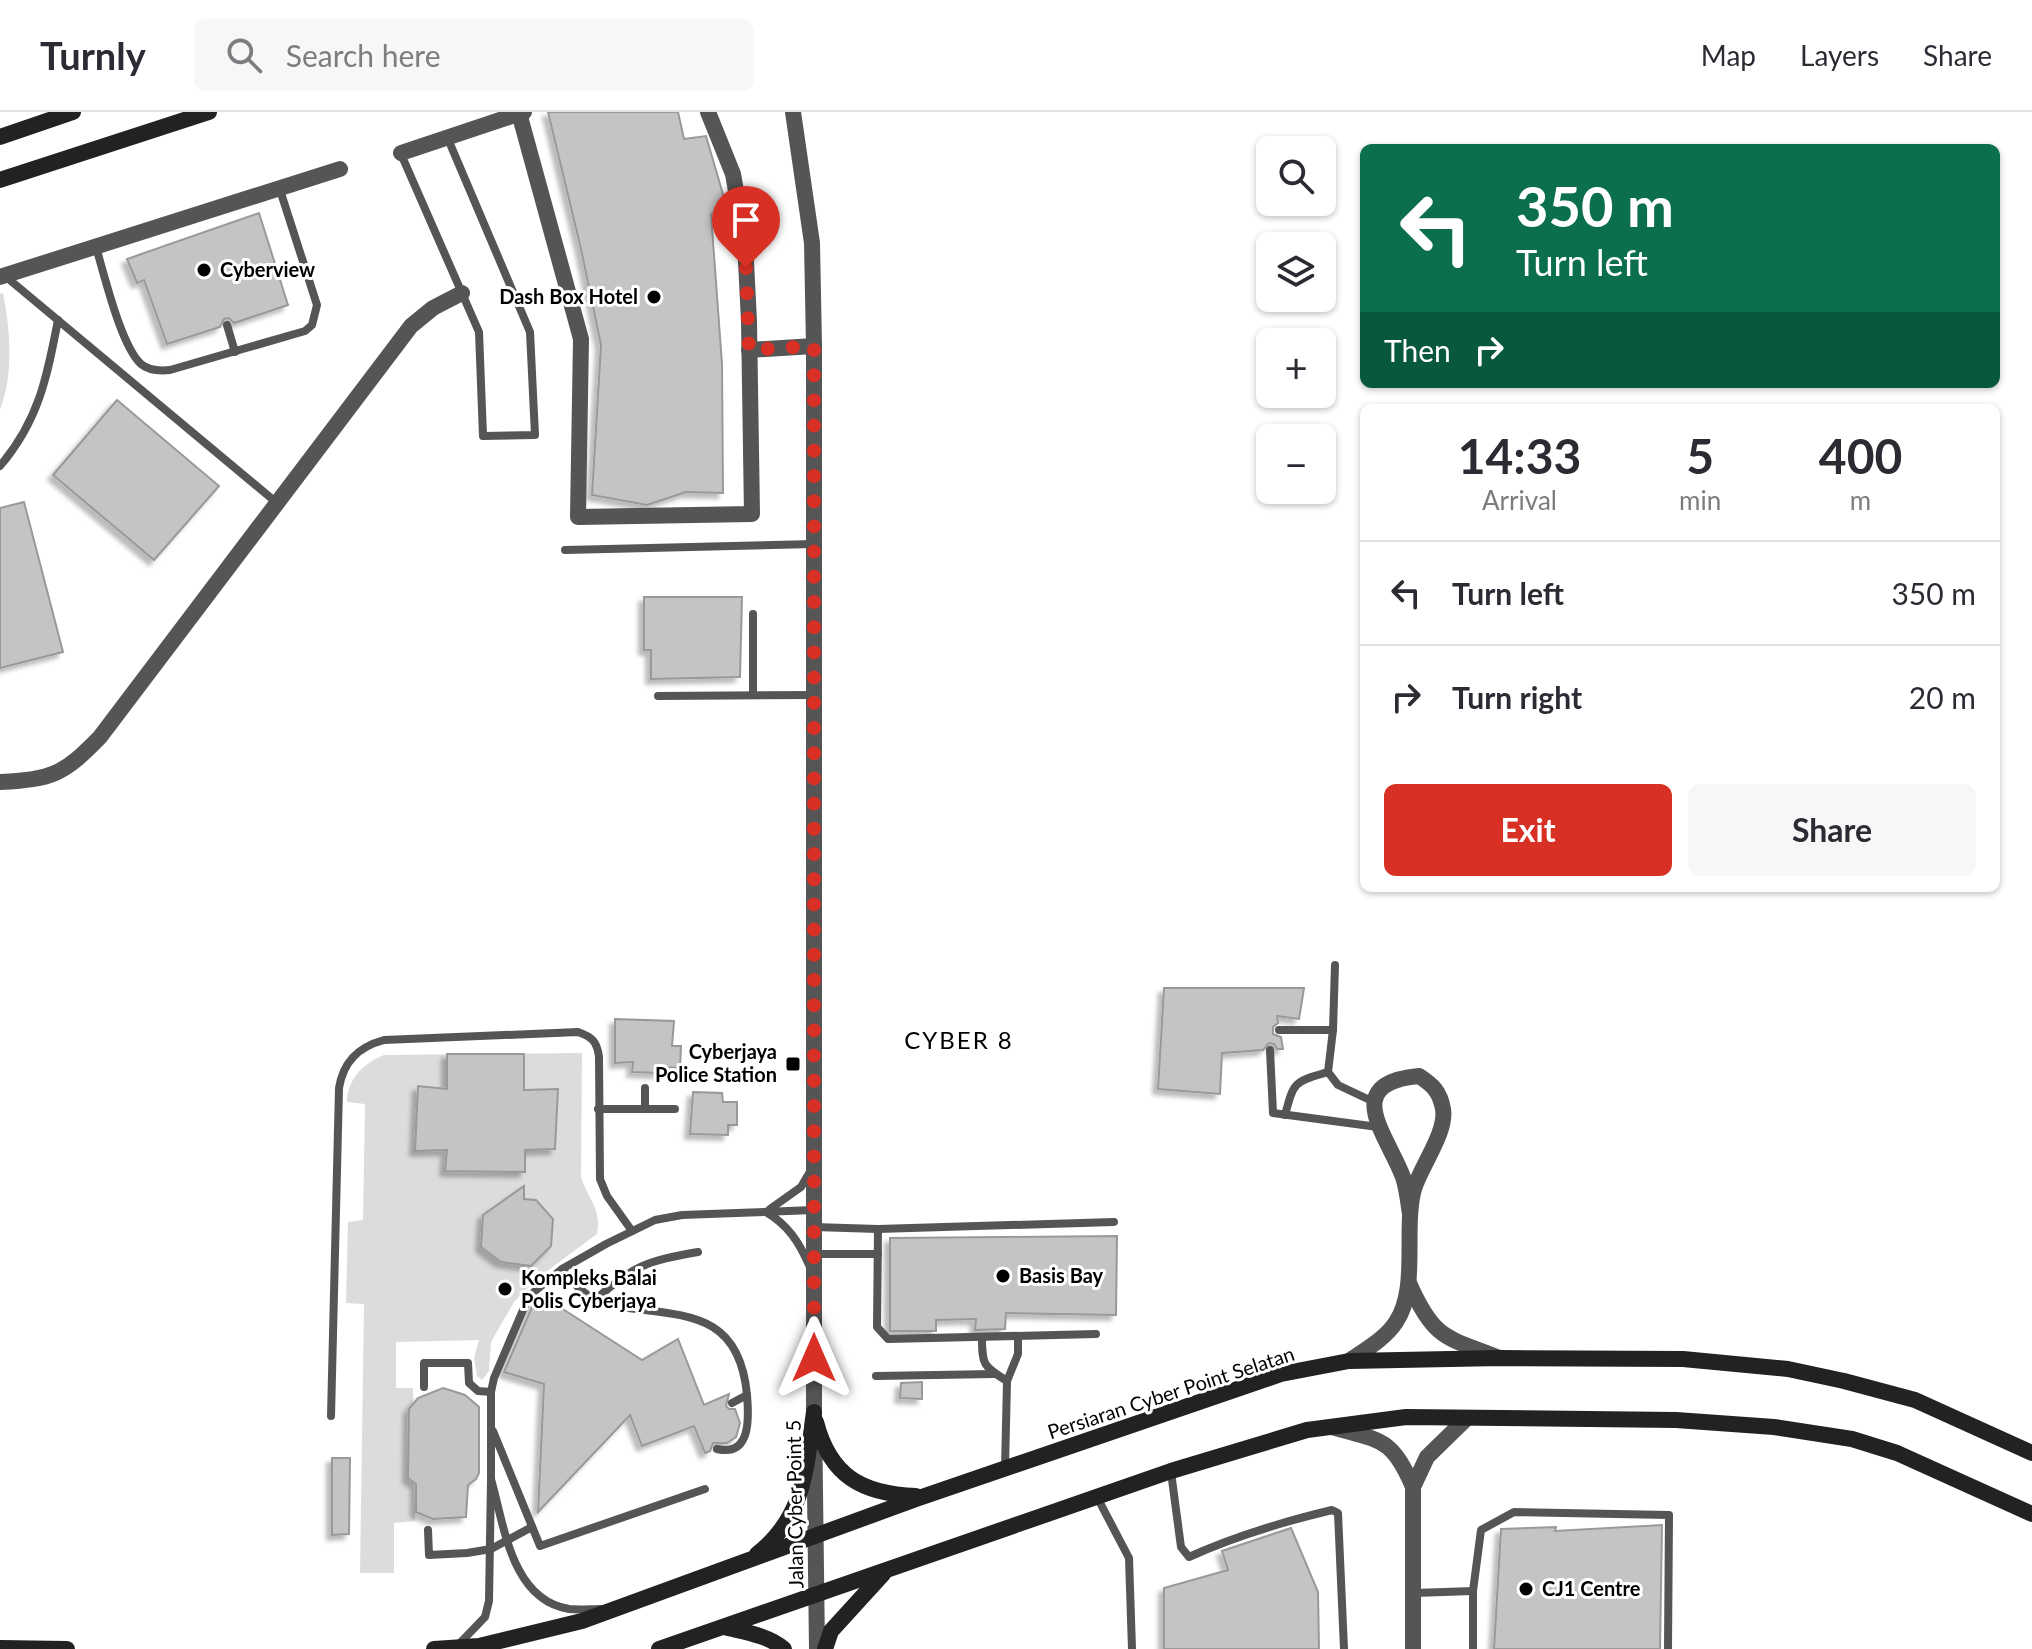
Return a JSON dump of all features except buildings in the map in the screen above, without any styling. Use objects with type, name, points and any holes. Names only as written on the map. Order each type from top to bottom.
[{"type":"main road","points":[[4,135],[73,112]]},
{"type":"main road","points":[[0,180],[209,112]]},
{"type":"main road","name":"Persiaran Cyber Point Selatan","points":[[434,1649],[479,1646],[582,1621],[924,1496],[1281,1374],[1349,1361],[1683,1359],[1788,1369],[1915,1400],[2032,1453]]},
{"type":"main road","points":[[814,1412],[822,1442],[847,1476],[870,1490],[887,1495],[924,1496]]},
{"type":"main road","points":[[748,1562],[769,1545],[793,1514],[804,1482],[814,1412]]},
{"type":"main road","points":[[659,1649],[1171,1471],[1307,1430],[1406,1417],[1676,1420],[1774,1427],[1852,1439],[1897,1453],[2032,1514]]},
{"type":"main road","points":[[825,1649],[831,1631],[884,1573]]},
{"type":"main road","points":[[724,1627],[761,1637],[784,1649]]},
{"type":"main road","points":[[0,1648],[67,1649]]},
{"type":"street","points":[[401,153],[521,113],[581,339],[578,517],[752,514],[745,242],[733,174],[708,112]]},
{"type":"street","name":"Jalan Cyber Point 5","points":[[793,112],[812,243],[814,346],[814,1412],[817,1649]]},
{"type":"street","points":[[2,276],[340,169]]},
{"type":"street","points":[[0,782],[26,781],[60,773],[77,761],[100,737],[411,326],[433,308],[462,293]]},
{"type":"street","points":[[749,350],[814,346]]},
{"type":"street","points":[[1349,1361],[1375,1344],[1397,1321],[1409,1283],[1410,1214],[1414,1189],[1443,1123],[1444,1111],[1437,1088],[1419,1076],[1396,1078],[1378,1092],[1375,1103],[1378,1127],[1403,1178],[1410,1214]]},
{"type":"street","points":[[1409,1283],[1422,1313],[1441,1335],[1500,1358]]},
{"type":"street","points":[[1413,1487],[1427,1457],[1467,1418]]},
{"type":"street","points":[[1327,1426],[1385,1442],[1404,1466],[1413,1487],[1413,1649]]},
{"type":"lane","points":[[401,153],[479,332],[483,436],[535,435],[530,332],[448,139]]},
{"type":"lane","points":[[96,247],[126,343],[142,365],[161,371],[305,331],[312,325],[315,315],[314,293],[280,190]]},
{"type":"lane","points":[[2,276],[278,504]]},
{"type":"lane","points":[[0,466],[17,446],[32,420],[49,367],[58,320]]},
{"type":"lane","points":[[227,325],[235,352]]},
{"type":"lane","points":[[565,550],[814,544]]},
{"type":"lane","points":[[753,614],[753,695]]},
{"type":"lane","points":[[658,696],[814,695]]},
{"type":"lane","points":[[1335,965],[1328,1072],[1338,1085],[1375,1103]]},
{"type":"lane","points":[[1279,1030],[1333,1030]]},
{"type":"lane","points":[[331,1416],[339,1088],[341,1076],[356,1053],[370,1044],[384,1040],[578,1032],[591,1037],[597,1046],[600,1179],[607,1196],[632,1231]]},
{"type":"lane","points":[[1270,1050],[1273,1113],[1378,1127]]},
{"type":"lane","points":[[1285,1115],[1292,1088],[1302,1079],[1328,1072]]},
{"type":"lane","points":[[645,1088],[645,1109]]},
{"type":"lane","points":[[598,1109],[675,1109]]},
{"type":"lane","points":[[765,1211],[801,1187],[814,1161]]},
{"type":"lane","points":[[765,1211],[788,1228],[814,1277]]},
{"type":"lane","points":[[455,1648],[485,1617],[489,1601],[491,1392],[504,1351],[529,1296],[562,1269],[655,1220],[682,1215],[765,1211],[878,1229],[1114,1222]]},
{"type":"lane","points":[[878,1229],[877,1327],[888,1339],[1096,1334]]},
{"type":"lane","points":[[595,1300],[619,1277],[635,1267],[698,1252]]},
{"type":"lane","points":[[814,1254],[878,1254]]},
{"type":"lane","points":[[562,1269],[582,1294],[595,1300],[608,1305],[697,1318],[726,1336],[745,1373],[749,1427],[744,1440],[733,1448],[717,1449]]},
{"type":"lane","points":[[1005,1469],[1007,1381],[1018,1354],[1018,1336]]},
{"type":"lane","points":[[982,1337],[982,1362],[1007,1381]]},
{"type":"lane","points":[[424,1387],[424,1363],[468,1363],[469,1383],[478,1391],[491,1392]]},
{"type":"lane","points":[[876,1376],[995,1374]]},
{"type":"lane","points":[[732,1403],[747,1395]]},
{"type":"lane","points":[[491,1427],[540,1546],[705,1489]]},
{"type":"lane","points":[[1171,1471],[1181,1547],[1189,1557],[1238,1536],[1288,1520],[1332,1510],[1338,1513],[1344,1649]]},
{"type":"lane","points":[[491,1479],[521,1573],[541,1598],[570,1609],[616,1609]]},
{"type":"lane","points":[[1097,1496],[1129,1558],[1132,1649]]},
{"type":"lane","points":[[1473,1649],[1473,1591],[1481,1530],[1514,1512],[1669,1515],[1668,1649]]},
{"type":"lane","points":[[428,1530],[429,1555],[491,1549],[532,1527]]},
{"type":"lane","points":[[1413,1593],[1473,1591]]},
{"type":"shaded area","points":[[3,293],[9,351],[7,381],[0,409],[0,294]]},
{"type":"shaded area","points":[[582,1053],[581,1176],[596,1210],[597,1234],[535,1280],[514,1302],[491,1342],[489,1371],[482,1380],[477,1376],[474,1358],[479,1340],[396,1342],[396,1388],[413,1388],[415,1521],[394,1523],[394,1573],[360,1573],[364,1304],[346,1303],[348,1222],[363,1220],[365,1104],[347,1102],[350,1086],[363,1067],[384,1055]]},
{"type":"place","name":"Cyberview","points":[[204,270]]},
{"type":"place","name":"Dash Box Hotel","points":[[654,297]]},
{"type":"place","name":"Cyberjaya Police Station","points":[[793,1064]]},
{"type":"place","name":"Basis Bay","points":[[1003,1276]]},
{"type":"place","name":"Kompleks Balai Polis Cyberjaya","points":[[505,1289]]},
{"type":"place","name":"CJ1 Centre","points":[[1526,1589]]},
{"type":"district","name":"CYBER 8","points":[[959,1041]]},
{"type":"route","points":[[746,268],[749,350],[814,346],[814,1358]]}]
